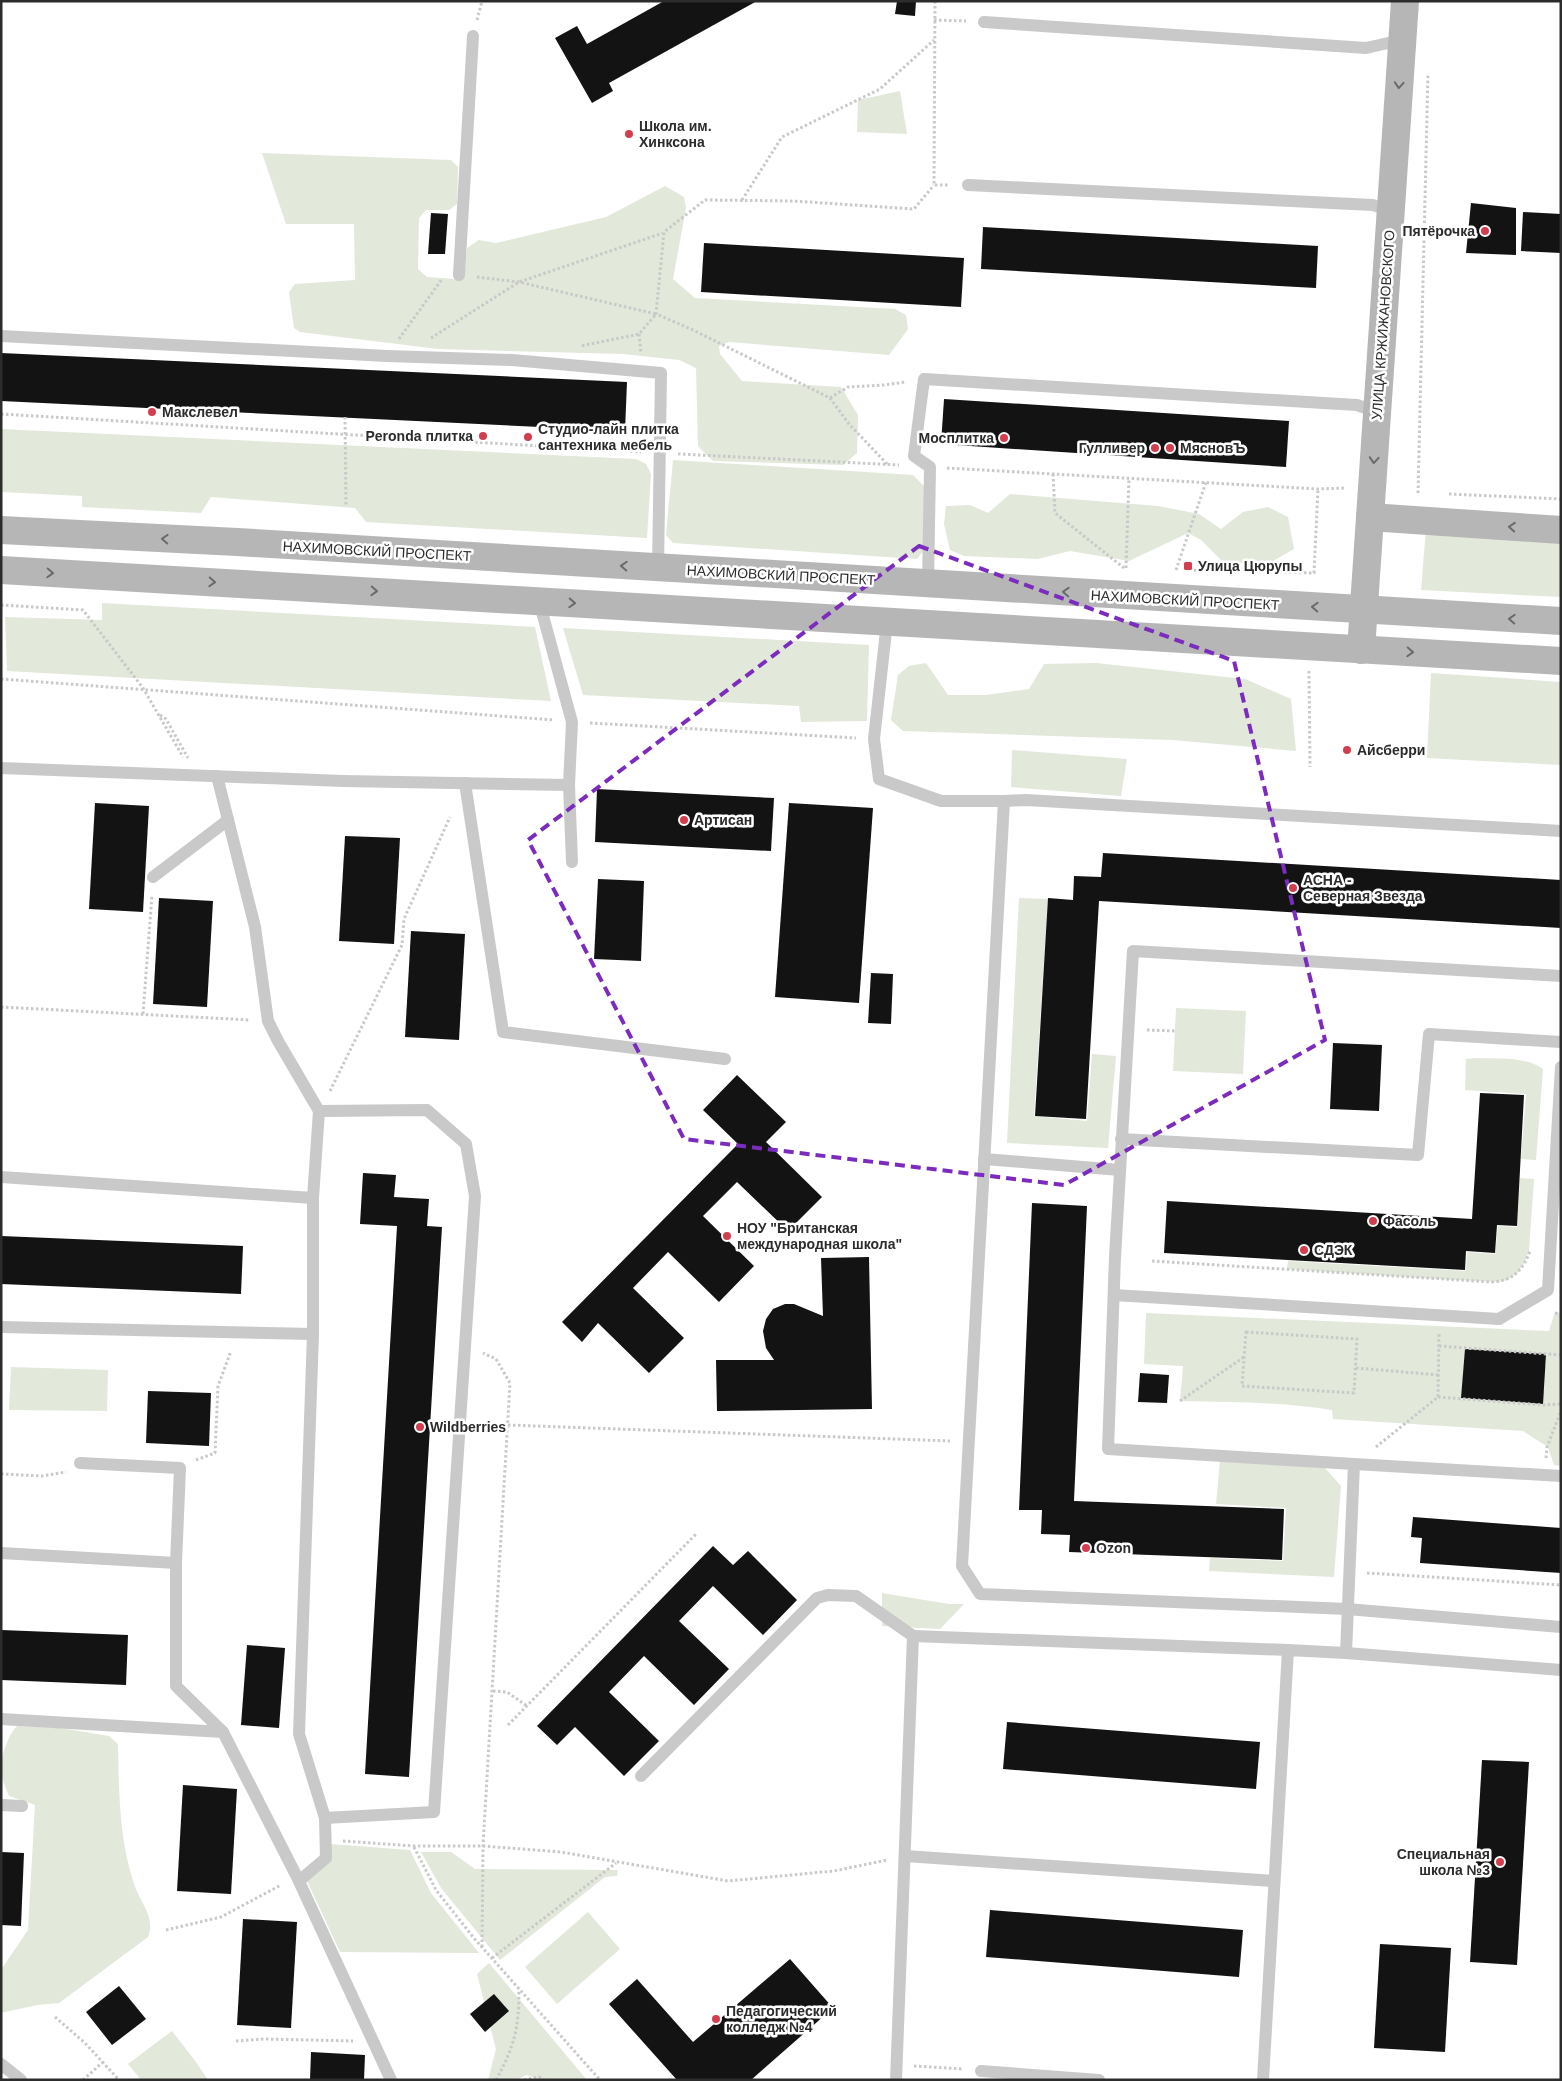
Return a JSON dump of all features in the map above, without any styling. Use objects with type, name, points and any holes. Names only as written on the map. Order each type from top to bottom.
[{"type":"main road","name":"УЛИЦА КРЖИЖАНОВСКОГО","points":[[1361,650],[1405,1]]},
{"type":"main road","points":[[1370,517],[1561,530]]},
{"type":"main road","name":"НАХИМОВСКИЙ ПРОСПЕКТ","points":[[1,530],[1561,621]]},
{"type":"main road","points":[[1,570],[1561,661]]},
{"type":"lane","points":[[984,22],[1366,48],[1388,43],[1402,46]]},
{"type":"lane","points":[[459,275],[473,36]]},
{"type":"lane","points":[[968,185],[1372,205],[1391,212]]},
{"type":"lane","points":[[1,336],[401,357],[512,360],[661,373],[658,568]]},
{"type":"lane","points":[[928,584],[930,467],[914,456],[924,379],[1357,405],[1377,412]]},
{"type":"lane","points":[[539,601],[572,722],[569,785],[572,862]]},
{"type":"lane","points":[[887,622],[874,739],[879,780],[941,801],[1026,800],[1561,831]]},
{"type":"lane","points":[[1,768],[196,776],[569,785]]},
{"type":"lane","points":[[217,776],[255,927],[268,1021],[319,1112],[313,1198],[314,1334],[299,1734],[325,1818],[326,1858],[298,1879]]},
{"type":"lane","points":[[465,783],[503,1032],[725,1059]]},
{"type":"lane","points":[[1004,801],[962,1566],[980,1594],[1348,1609],[1561,1627]]},
{"type":"lane","points":[[153,877],[228,820]]},
{"type":"lane","points":[[1561,976],[1133,950],[1121,1139],[1108,1448],[1561,1476]]},
{"type":"lane","points":[[1121,1139],[1418,1155],[1429,1034],[1561,1042]]},
{"type":"lane","points":[[1114,1295],[1499,1319],[1548,1290],[1561,1067]]},
{"type":"lane","points":[[319,1112],[427,1110],[466,1144],[475,1196],[434,1812],[325,1818]]},
{"type":"lane","points":[[984,1159],[1120,1170]]},
{"type":"lane","points":[[1,1177],[313,1198]]},
{"type":"lane","points":[[1,1327],[314,1334]]},
{"type":"lane","points":[[80,1463],[180,1468],[176,1563],[176,1686],[224,1732],[298,1879],[391,2080]]},
{"type":"lane","points":[[1346,1653],[1354,1464]]},
{"type":"lane","points":[[1,1553],[176,1563]]},
{"type":"lane","points":[[641,1776],[817,1598],[828,1595],[856,1596],[913,1636],[1346,1653],[1561,1670]]},
{"type":"lane","points":[[896,2080],[913,1636]]},
{"type":"lane","points":[[1263,2080],[1288,1650]]},
{"type":"lane","points":[[1,1719],[224,1732]]},
{"type":"lane","points":[[1,1805],[22,1806]]},
{"type":"lane","points":[[904,1856],[1274,1882]]},
{"type":"lane","points":[[1,2064],[21,2080]]},
{"type":"lane","points":[[981,2071],[1099,2080]]},
{"type":"path","points":[[401,357],[519,282],[664,232],[705,200],[793,201],[914,209],[934,185],[935,1]]},
{"type":"path","points":[[934,20],[984,22]]},
{"type":"path","points":[[742,201],[782,137],[880,89],[934,40]]},
{"type":"path","points":[[1418,493],[1429,67]]},
{"type":"path","points":[[934,185],[968,185]]},
{"type":"path","points":[[639,334],[656,314],[664,232]]},
{"type":"path","points":[[386,356],[446,274]]},
{"type":"path","points":[[459,275],[519,282],[656,314],[693,330],[830,398],[849,424],[888,465]]},
{"type":"path","points":[[830,398],[848,387],[884,385],[924,379]]},
{"type":"path","points":[[346,417],[346,505]]},
{"type":"path","points":[[1053,474],[1055,513],[1124,568],[1133,569]]},
{"type":"path","points":[[1124,568],[1129,478]]},
{"type":"path","points":[[1176,570],[1206,482]]},
{"type":"path","points":[[1168,570],[1314,573],[1318,488]]},
{"type":"path","points":[[1,605],[83,610],[144,688],[158,713],[166,720],[196,776]]},
{"type":"path","points":[[1309,670],[1310,766]]},
{"type":"path","points":[[1,679],[144,688],[572,722],[874,739]]},
{"type":"path","points":[[319,1112],[402,946],[404,919],[465,783]]},
{"type":"path","points":[[143,1014],[153,877]]},
{"type":"path","points":[[1,1007],[268,1021]]},
{"type":"path","points":[[1127,1030],[1176,1031]]},
{"type":"path","points":[[1152,1261],[1497,1282],[1511,1278],[1520,1270],[1528,1256],[1532,1242]]},
{"type":"path","points":[[1555,1313],[1561,1314]]},
{"type":"path","points":[[1438,1397],[1440,1315]]},
{"type":"path","points":[[180,1468],[214,1453],[218,1386],[237,1332]]},
{"type":"path","points":[[1246,1332],[1357,1339],[1354,1393],[1242,1386],[1244,1357],[1246,1332]]},
{"type":"path","points":[[1439,1346],[1561,1355]]},
{"type":"path","points":[[1180,1401],[1244,1357]]},
{"type":"path","points":[[482,1947],[483,1846],[510,1383],[496,1359]]},
{"type":"path","points":[[1356,1368],[1439,1375]]},
{"type":"path","points":[[1354,1464],[1438,1397],[1534,1405],[1561,1404]]},
{"type":"path","points":[[1547,1448],[1561,1411]]},
{"type":"path","points":[[508,1425],[968,1442]]},
{"type":"path","points":[[1,1474],[42,1476],[80,1470],[80,1463]]},
{"type":"path","points":[[508,1725],[697,1532]]},
{"type":"path","points":[[1366,1564],[1366,1573],[1561,1585]]},
{"type":"path","points":[[493,1691],[507,1692],[527,1706]]},
{"type":"path","points":[[326,1840],[414,1846],[483,1846],[562,1852],[728,1881],[834,1872],[904,1856]]},
{"type":"path","points":[[414,1846],[436,1890],[482,1947],[600,2080]]},
{"type":"path","points":[[492,1958],[617,1862]]},
{"type":"path","points":[[166,1930],[221,1917],[298,1879]]},
{"type":"path","points":[[496,2080],[513,2046],[519,2019],[519,1988]]},
{"type":"path","points":[[54,2017],[86,2043],[119,2080]]},
{"type":"path","points":[[236,2041],[263,2039],[373,2042]]},
{"type":"path","points":[[83,2080],[102,2062]]},
{"type":"path","points":[[896,2064],[981,2071]]},
{"type":"path","points":[[524,2080],[539,2077],[544,2080]]},
{"type":"highlighted area","points":[[919,546],[1234,661],[1325,1040],[1064,1185],[684,1139],[528,840]]},
{"type":"shaded area","points":[[900,91],[907,134],[857,132],[858,100]]},
{"type":"shaded area","points":[[262,153],[451,160],[458,167],[457,204],[449,210],[426,210],[419,218],[418,269],[427,277],[455,279],[465,270],[467,248],[479,240],[496,243],[606,217],[665,186],[684,197],[686,208],[673,279],[695,298],[895,309],[906,315],[908,329],[889,355],[729,342],[719,346],[720,354],[742,381],[841,387],[858,415],[857,453],[843,465],[713,461],[698,446],[696,368],[679,360],[623,354],[438,349],[300,332],[294,328],[289,292],[295,284],[355,280],[354,224],[286,224]]},
{"type":"shaded area","points":[[1,429],[636,459],[646,464],[651,474],[647,538],[366,522],[355,508],[211,497],[201,513],[82,507],[82,496],[1,492]]},
{"type":"shaded area","points":[[673,460],[913,475],[924,486],[924,550],[917,559],[673,543],[666,535]]},
{"type":"shaded area","points":[[1010,494],[1158,506],[1199,514],[1221,529],[1243,512],[1268,507],[1288,517],[1294,549],[1273,561],[1225,564],[1201,540],[1188,533],[1129,561],[1070,551],[1038,559],[964,556],[950,550],[944,524],[946,506],[970,505],[988,513]]},
{"type":"shaded area","points":[[1426,529],[1561,540],[1561,597],[1421,590]]},
{"type":"shaded area","points":[[102,603],[535,627],[551,701],[7,671],[5,617],[102,620]]},
{"type":"shaded area","points":[[563,628],[869,645],[867,721],[801,722],[799,706],[583,695]]},
{"type":"shaded area","points":[[926,663],[948,695],[986,695],[1029,689],[1044,664],[1096,663],[1245,679],[1291,699],[1296,751],[1172,740],[903,731],[891,720],[898,675],[909,666]]},
{"type":"shaded area","points":[[1431,673],[1561,682],[1561,765],[1427,758]]},
{"type":"shaded area","points":[[1012,750],[1127,759],[1121,796],[1011,787]]},
{"type":"shaded area","points":[[1019,898],[1048,899],[1034,1116],[1087,1121],[1092,1054],[1116,1056],[1108,1148],[1007,1143]]},
{"type":"shaded area","points":[[1176,1008],[1246,1011],[1243,1074],[1173,1071]]},
{"type":"shaded area","points":[[1466,1059],[1519,1060],[1543,1069],[1536,1160],[1521,1159],[1526,1094],[1465,1090]]},
{"type":"shaded area","points":[[1520,1178],[1534,1179],[1529,1250],[1525,1262],[1517,1273],[1507,1280],[1497,1282],[1287,1269],[1288,1261],[1466,1271],[1467,1252],[1495,1254],[1498,1226],[1517,1227]]},
{"type":"shaded area","points":[[1555,1312],[1561,1313],[1561,1466],[1554,1465],[1548,1447],[1523,1431],[1333,1419],[1332,1410],[1294,1405],[1180,1401],[1183,1366],[1144,1364],[1146,1313],[1549,1331]]},
{"type":"shaded area","points":[[11,1367],[108,1370],[107,1411],[9,1410]]},
{"type":"shaded area","points":[[1220,1461],[1325,1468],[1341,1486],[1334,1577],[1209,1571],[1210,1558],[1283,1561],[1286,1508],[1216,1504]]},
{"type":"shaded area","points":[[882,1593],[949,1604],[964,1604],[940,1629],[882,1626]]},
{"type":"shaded area","points":[[17,1726],[60,1728],[109,1736],[118,1744],[121,1815],[125,1850],[134,1884],[149,1916],[150,1930],[148,1937],[59,2003],[37,2005],[1,2013],[1,1970],[28,1930],[35,1805],[9,1796],[1,1774],[5,1748],[13,1730]]},
{"type":"shaded area","points":[[330,1844],[410,1850],[431,1893],[479,1953],[340,1952],[307,1881]]},
{"type":"shaded area","points":[[421,1852],[451,1852],[475,1869],[618,1870],[617,1876],[605,1877],[500,1960],[441,1888]]},
{"type":"shaded area","points":[[588,1912],[620,1949],[557,2004],[525,1967]]},
{"type":"shaded area","points":[[489,1963],[587,2080],[542,2080],[526,2075],[517,2080],[488,2080],[496,2049],[477,1974]]},
{"type":"shaded area","points":[[172,2031],[208,2080],[141,2080],[128,2064]]},
{"type":"building","points":[[664,1],[757,1],[609,83],[613,91],[592,103],[555,38],[577,26],[587,44]]},
{"type":"building","points":[[897,1],[916,1],[915,16],[895,14]]},
{"type":"building","points":[[1471,203],[1516,208],[1516,255],[1466,253]]},
{"type":"building","points":[[1523,212],[1561,214],[1561,253],[1521,251]]},
{"type":"building","points":[[431,213],[448,214],[445,254],[428,254]]},
{"type":"building","points":[[983,227],[1318,246],[1316,288],[981,269]]},
{"type":"building","points":[[704,243],[964,258],[961,307],[701,292]]},
{"type":"building","points":[[1,353],[627,382],[625,431],[1,401]]},
{"type":"building","points":[[944,399],[1289,421],[1286,467],[941,444]]},
{"type":"building","name":"Артисан","points":[[597,789],[774,798],[771,851],[595,842]]},
{"type":"building","points":[[95,803],[149,806],[143,912],[89,909]]},
{"type":"building","points":[[789,803],[873,808],[859,1003],[775,997]]},
{"type":"building","points":[[345,836],[400,838],[394,944],[339,941]]},
{"type":"building","points":[[1103,853],[1561,880],[1561,928],[1099,901],[1086,1119],[1035,1116],[1048,898],[1073,900],[1074,876],[1101,877]]},
{"type":"building","points":[[598,879],[644,881],[641,961],[594,959]]},
{"type":"building","points":[[159,898],[213,901],[207,1007],[153,1004]]},
{"type":"building","points":[[411,931],[465,934],[459,1040],[405,1037]]},
{"type":"building","points":[[871,973],[893,974],[891,1024],[868,1023]]},
{"type":"building","points":[[1333,1043],[1382,1045],[1379,1111],[1330,1109]]},
{"type":"building","points":[[737,1075],[786,1122],[766,1142],[822,1197],[788,1231],[737,1182],[703,1216],[754,1266],[719,1302],[668,1252],[633,1288],[684,1338],[649,1373],[598,1323],[582,1342],[562,1322],[738,1144],[703,1110]]},
{"type":"building","points":[[1480,1093],[1524,1095],[1517,1226],[1497,1225],[1495,1253],[1466,1251],[1465,1270],[1164,1253],[1167,1201],[1472,1219]]},
{"type":"building","points":[[363,1173],[396,1175],[394,1197],[429,1199],[427,1226],[442,1227],[409,1777],[365,1774],[397,1226],[360,1224]]},
{"type":"building","points":[[1032,1203],[1087,1206],[1074,1501],[1284,1509],[1282,1560],[1069,1552],[1070,1535],[1041,1534],[1042,1510],[1019,1510]]},
{"type":"building","points":[[1,1236],[243,1246],[241,1294],[1,1284]]},
{"type":"building","points":[[869,1257],[872,1409],[717,1411],[716,1360],[774,1360],[766,1348],[763,1331],[766,1319],[773,1309],[785,1304],[794,1304],[823,1316],[821,1258]]},
{"type":"building","points":[[1465,1349],[1546,1354],[1543,1404],[1461,1398]]},
{"type":"building","points":[[1140,1373],[1169,1375],[1167,1403],[1138,1402]]},
{"type":"building","points":[[148,1391],[211,1393],[209,1446],[146,1443]]},
{"type":"building","points":[[1413,1517],[1561,1528],[1561,1573],[1420,1563],[1422,1538],[1411,1537]]},
{"type":"building","points":[[713,1546],[733,1565],[748,1551],[797,1600],[763,1635],[713,1586],[679,1621],[729,1669],[694,1705],[644,1656],[609,1692],[659,1741],[624,1776],[575,1727],[557,1745],[537,1726]]},
{"type":"building","points":[[1,1630],[128,1635],[126,1685],[1,1680]]},
{"type":"building","points":[[247,1645],[285,1648],[279,1728],[241,1725]]},
{"type":"building","points":[[1007,1722],[1260,1742],[1256,1789],[1003,1769]]},
{"type":"building","name":"Специальная школа №3","points":[[1482,1760],[1529,1762],[1517,1965],[1470,1962]]},
{"type":"building","points":[[183,1785],[237,1789],[231,1894],[177,1891]]},
{"type":"building","points":[[1,1852],[24,1853],[21,1926],[1,1925]]},
{"type":"building","points":[[990,1910],[1243,1930],[1239,1977],[986,1957]]},
{"type":"building","points":[[243,1919],[297,1922],[291,2028],[237,2025]]},
{"type":"building","points":[[1380,1944],[1451,1948],[1445,2052],[1374,2048]]},
{"type":"building","points":[[790,1959],[833,2008],[751,2080],[677,2080],[609,2004],[637,1979],[693,2042]]},
{"type":"building","points":[[119,1986],[146,2019],[112,2045],[86,2012]]},
{"type":"building","points":[[494,1994],[509,2011],[485,2032],[470,2014]]},
{"type":"building","points":[[311,2052],[365,2055],[364,2080],[310,2080]]},
{"type":"place","name":"Школа им. Хинксона","points":[[629,134]]},
{"type":"place","name":"Пятёрочка","points":[[1485,231]]},
{"type":"place","name":"Макслевел","points":[[152,412]]},
{"type":"place","name":"Peronda плитка","points":[[483,436]]},
{"type":"place","name":"Студио-лайн плитка сантехника мебель","points":[[528,437]]},
{"type":"place","name":"Мосплитка","points":[[1004,438]]},
{"type":"place","name":"Гулливер","points":[[1155,448]]},
{"type":"place","name":"МясновЪ","points":[[1170,448]]},
{"type":"place","name":"Улица Цюрупы","points":[[1188,566]]},
{"type":"place","name":"Айсберри","points":[[1347,750]]},
{"type":"place","name":"Артисан","points":[[684,820]]},
{"type":"place","name":"АСНА - Северная Звезда","points":[[1293,888]]},
{"type":"place","name":"Фасоль","points":[[1373,1221]]},
{"type":"place","name":"НОУ \"Британская международная школа\"","points":[[727,1236]]},
{"type":"place","name":"СДЭК","points":[[1304,1250]]},
{"type":"place","name":"Wildberries","points":[[420,1427]]},
{"type":"place","name":"Ozon","points":[[1086,1548]]},
{"type":"place","name":"Специальная школа №3","points":[[1500,1862]]},
{"type":"place","name":"Педагогический колледж №4","points":[[716,2019]]}]
